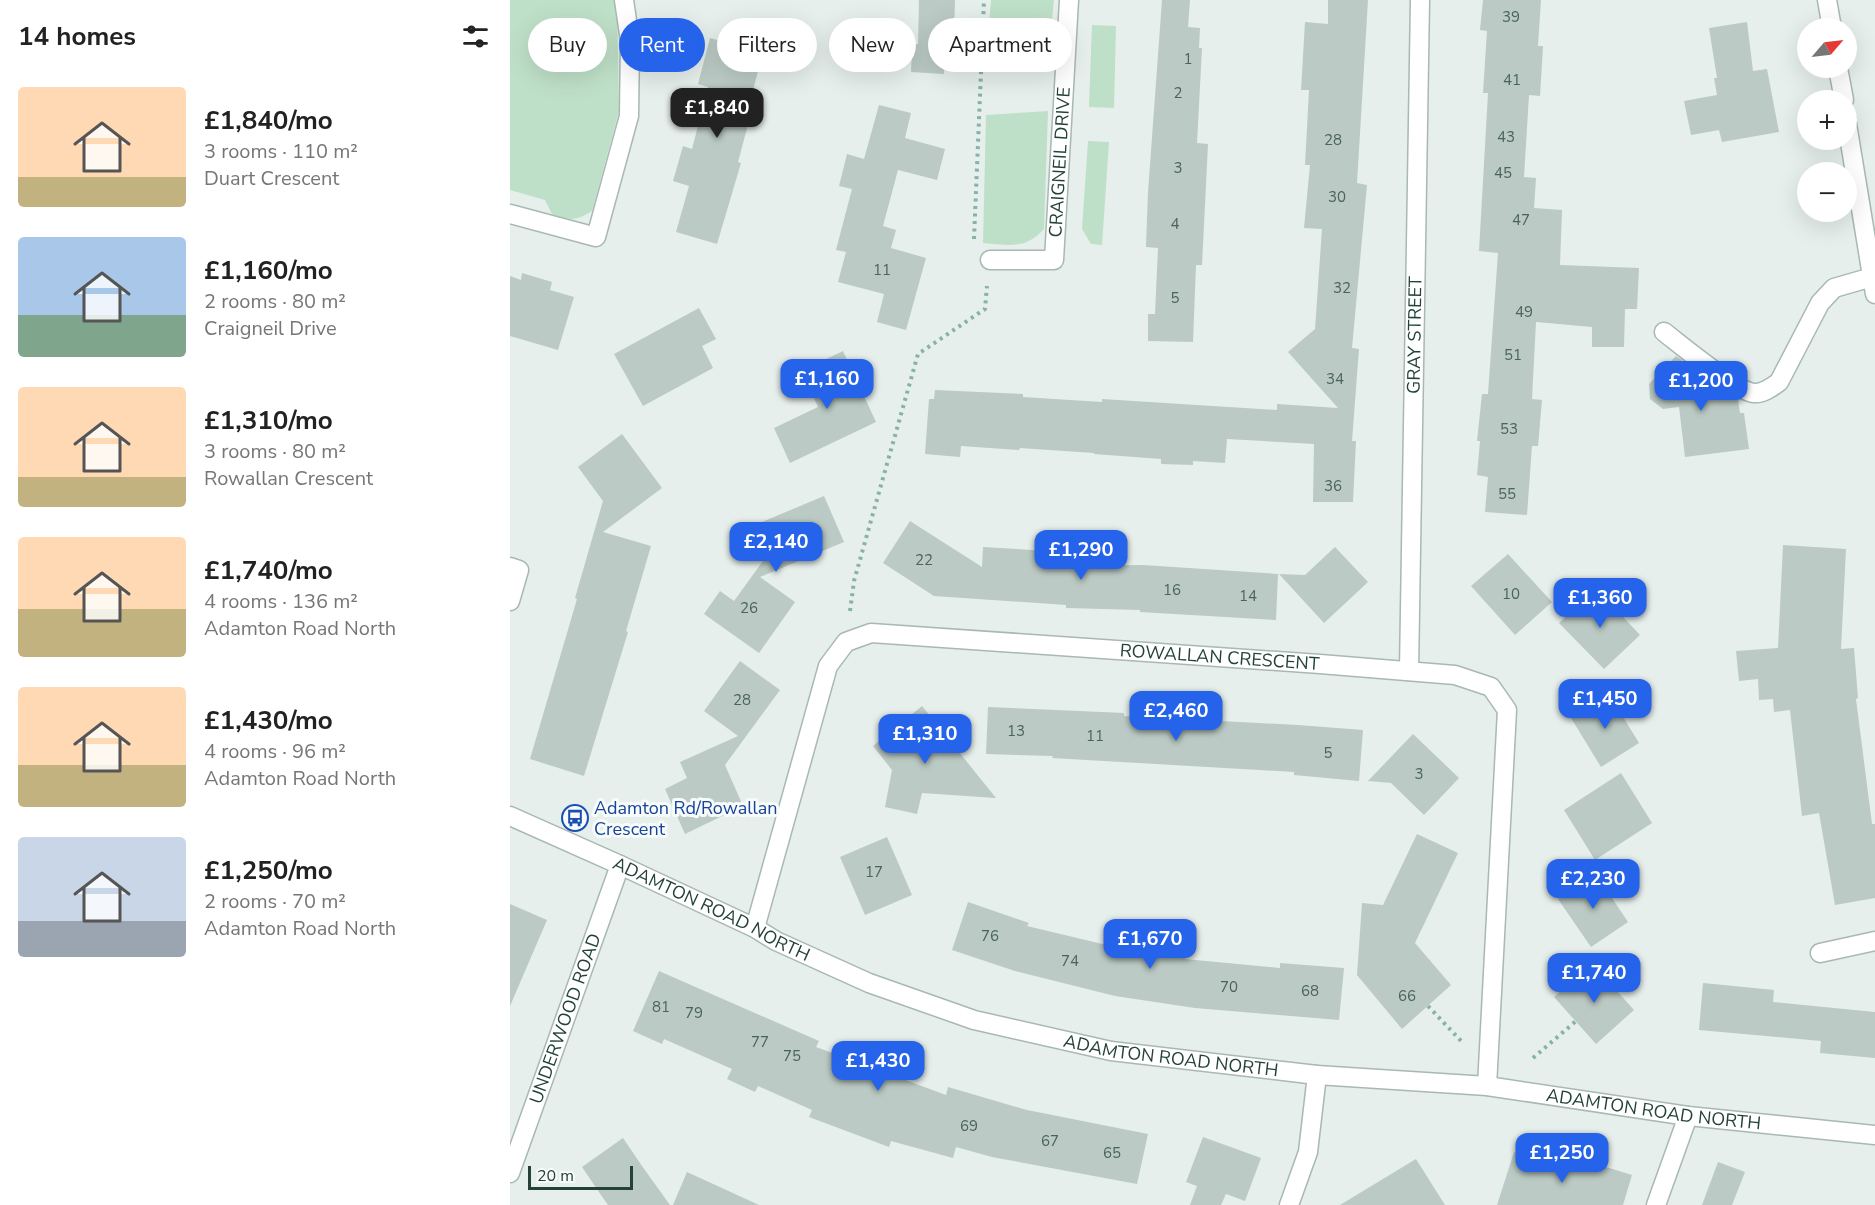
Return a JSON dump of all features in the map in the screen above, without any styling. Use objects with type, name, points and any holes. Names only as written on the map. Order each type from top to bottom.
[{"type":"street","points":[[510,214],[596,237],[629,116],[630,41],[624,0]]},
{"type":"street","name":"CRAIGNEIL DRIVE","points":[[990,260],[1054,260],[1069,0]]},
{"type":"street","name":"GRAY STREET","points":[[1409,671],[1420,0]]},
{"type":"street","points":[[1827,0],[1830,18]]},
{"type":"street","points":[[1664,332],[1738,387],[1755,393],[1770,389],[1779,382],[1820,303],[1834,288],[1874,286],[1851,150]]},
{"type":"street","points":[[510,601],[514,568]]},
{"type":"street","name":"ROWALLAN CRESCENT","points":[[846,642],[871,633],[1455,675],[1491,687],[1507,710],[1487,1086]]},
{"type":"street","points":[[755,928],[828,666],[846,642]]},
{"type":"street","name":"ADAMTON ROAD NORTH","points":[[510,816],[620,865],[755,928],[776,941],[869,983],[974,1020],[1111,1051],[1317,1075],[1487,1086],[1688,1116],[1875,1135]]},
{"type":"street","name":"UNDERWOOD ROAD","points":[[510,1173],[620,865]]},
{"type":"street","points":[[1820,953],[1875,941]]},
{"type":"street","points":[[1289,1205],[1308,1152],[1317,1075]]},
{"type":"street","points":[[1656,1205],[1688,1116]]},
{"type":"path","points":[[846,642],[854,581],[918,354],[985,309],[990,260],[974,239],[984,0]]},
{"type":"path","points":[[1428,1006],[1463,1043]]},
{"type":"path","points":[[1533,1058],[1576,1021]]},
{"type":"green space","points":[[510,0],[617,0],[619,111],[592,211],[582,217],[564,218],[552,214],[545,200],[510,190]]},
{"type":"green space","points":[[991,0],[1054,0],[1052,18],[990,18]]},
{"type":"green space","points":[[1092,25],[1116,26],[1114,108],[1089,107]]},
{"type":"green space","points":[[1048,111],[1044,229],[1030,240],[1016,245],[983,243],[986,115]]},
{"type":"green space","points":[[1088,141],[1109,142],[1102,245],[1091,244],[1082,229]]},
{"type":"building","points":[[919,0],[955,0],[954,18],[928,18],[928,72],[944,72],[944,74],[911,72],[916,72],[916,44],[918,44]]},
{"type":"building","points":[[1162,0],[1190,0],[1188,27],[1200,28],[1199,48],[1202,48],[1197,143],[1208,144],[1202,265],[1196,265],[1193,342],[1148,341],[1148,314],[1155,314],[1158,248],[1146,247]]},
{"type":"building","points":[[1328,0],[1368,0],[1357,183],[1367,185],[1352,348],[1359,349],[1352,441],[1356,441],[1353,502],[1313,502],[1314,444],[1227,439],[1225,463],[1193,461],[1193,465],[1161,464],[1161,459],[1020,448],[1019,450],[961,446],[960,457],[925,454],[929,399],[934,399],[935,390],[1023,394],[1023,397],[1102,402],[1102,399],[1277,410],[1277,404],[1338,408],[1288,352],[1315,329],[1322,229],[1304,228],[1310,165],[1305,165],[1309,90],[1301,90],[1305,22],[1328,24]]},
{"type":"building","points":[[1483,0],[1541,0],[1538,46],[1543,46],[1540,96],[1529,95],[1524,177],[1536,178],[1534,208],[1562,210],[1560,265],[1639,268],[1637,309],[1625,309],[1624,347],[1592,347],[1592,327],[1536,322],[1532,399],[1542,400],[1538,446],[1532,446],[1527,515],[1485,512],[1488,477],[1477,475],[1480,441],[1477,441],[1482,394],[1488,394],[1498,253],[1479,251],[1488,93],[1483,93],[1487,31],[1480,30]]},
{"type":"building","points":[[1747,22],[1753,71],[1767,69],[1779,132],[1722,142],[1719,130],[1691,135],[1684,101],[1717,95],[1714,78],[1717,78],[1709,28]]},
{"type":"building","points":[[710,38],[717,40],[717,72],[758,72],[752,94],[756,95],[738,162],[741,163],[717,244],[676,232],[689,186],[673,181],[683,146],[692,149],[708,87],[698,84],[701,72],[705,72],[705,57]]},
{"type":"building","points":[[879,105],[911,113],[905,138],[945,149],[937,180],[898,170],[883,226],[896,230],[891,248],[926,258],[906,330],[877,322],[884,294],[838,282],[846,252],[836,250],[852,189],[839,186],[847,154],[864,159]]},
{"type":"building","points":[[522,273],[552,282],[550,290],[574,297],[558,350],[510,336],[510,276],[521,280]]},
{"type":"building","points":[[699,308],[716,339],[702,346],[713,368],[643,406],[614,354]]},
{"type":"building","points":[[843,351],[876,422],[790,463],[774,428],[818,407],[801,371]]},
{"type":"building","points":[[1676,356],[1682,360],[1680,371],[1694,370],[1704,377],[1706,391],[1721,389],[1738,399],[1740,413],[1744,413],[1749,449],[1685,457],[1679,407],[1663,409],[1650,399],[1649,384]]},
{"type":"building","points":[[622,434],[662,488],[603,532],[651,546],[626,631],[628,632],[584,776],[530,759],[603,501],[578,467]]},
{"type":"building","points":[[824,496],[844,542],[760,577],[795,602],[759,653],[704,614],[720,591],[734,601],[773,547],[762,522]]},
{"type":"building","points":[[910,521],[982,567],[983,547],[1049,551],[1048,566],[1143,565],[1278,574],[1276,620],[1140,612],[1140,610],[1066,608],[1066,605],[934,596],[883,563]]},
{"type":"building","points":[[1783,545],[1846,549],[1841,649],[1854,648],[1858,698],[1856,699],[1872,824],[1875,824],[1875,898],[1835,905],[1819,813],[1802,816],[1790,710],[1774,712],[1773,699],[1759,700],[1758,679],[1739,681],[1736,651],[1778,648]]},
{"type":"building","points":[[1335,547],[1368,582],[1324,623],[1279,574],[1305,575]]},
{"type":"building","points":[[1508,554],[1552,602],[1515,635],[1471,586]]},
{"type":"building","points":[[1596,588],[1640,635],[1604,669],[1559,623]]},
{"type":"building","points":[[740,661],[780,690],[725,765],[743,806],[685,834],[665,789],[687,778],[680,762],[738,736],[704,711]]},
{"type":"building","points":[[1609,694],[1639,743],[1601,767],[1571,718]]},
{"type":"building","points":[[922,706],[996,798],[922,793],[917,814],[885,807],[892,770],[873,746]]},
{"type":"building","points":[[988,707],[1124,713],[1124,716],[1220,723],[1220,721],[1363,730],[1359,781],[1294,775],[1294,772],[1052,758],[1053,756],[986,754]]},
{"type":"building","points":[[1413,734],[1459,778],[1424,815],[1391,783],[1368,781]]},
{"type":"building","points":[[1621,773],[1652,823],[1595,860],[1564,810]]},
{"type":"building","points":[[1417,834],[1458,853],[1415,943],[1451,985],[1402,1029],[1357,975],[1362,903],[1383,905]]},
{"type":"building","points":[[887,837],[912,895],[865,915],[840,857]]},
{"type":"building","points":[[1596,874],[1628,922],[1591,947],[1558,899]]},
{"type":"building","points":[[968,902],[1029,923],[1027,926],[1119,948],[1120,938],[1186,947],[1185,959],[1280,968],[1280,963],[1344,968],[1339,1020],[1195,1008],[1115,996],[1015,971],[952,950]]},
{"type":"building","points":[[510,904],[547,920],[510,1006]]},
{"type":"building","points":[[1592,963],[1634,1010],[1596,1044],[1554,997]]},
{"type":"building","points":[[659,971],[819,1041],[816,1047],[946,1095],[948,1087],[1027,1110],[1148,1134],[1137,1184],[992,1157],[956,1147],[953,1158],[891,1141],[889,1147],[809,1117],[812,1110],[758,1086],[755,1092],[727,1079],[732,1069],[664,1039],[662,1044],[633,1031]]},
{"type":"building","points":[[1703,983],[1774,990],[1773,1002],[1875,1012],[1875,1058],[1820,1053],[1821,1041],[1699,1030]]},
{"type":"building","points":[[1203,1137],[1261,1158],[1245,1201],[1226,1194],[1221,1205],[1190,1205],[1197,1186],[1186,1182]]},
{"type":"building","points":[[623,1138],[670,1205],[608,1205],[582,1167]]},
{"type":"building","points":[[1514,1152],[1570,1171],[1574,1157],[1632,1175],[1623,1205],[1497,1205]]},
{"type":"building","points":[[1416,1159],[1445,1205],[1340,1205]]},
{"type":"building","points":[[1718,1162],[1745,1172],[1732,1205],[1702,1205]]},
{"type":"building","points":[[687,1172],[759,1205],[673,1205]]},
{"type":"place","name":"Adamton Rd/Rowallan Crescent","points":[[575,818]]}]
